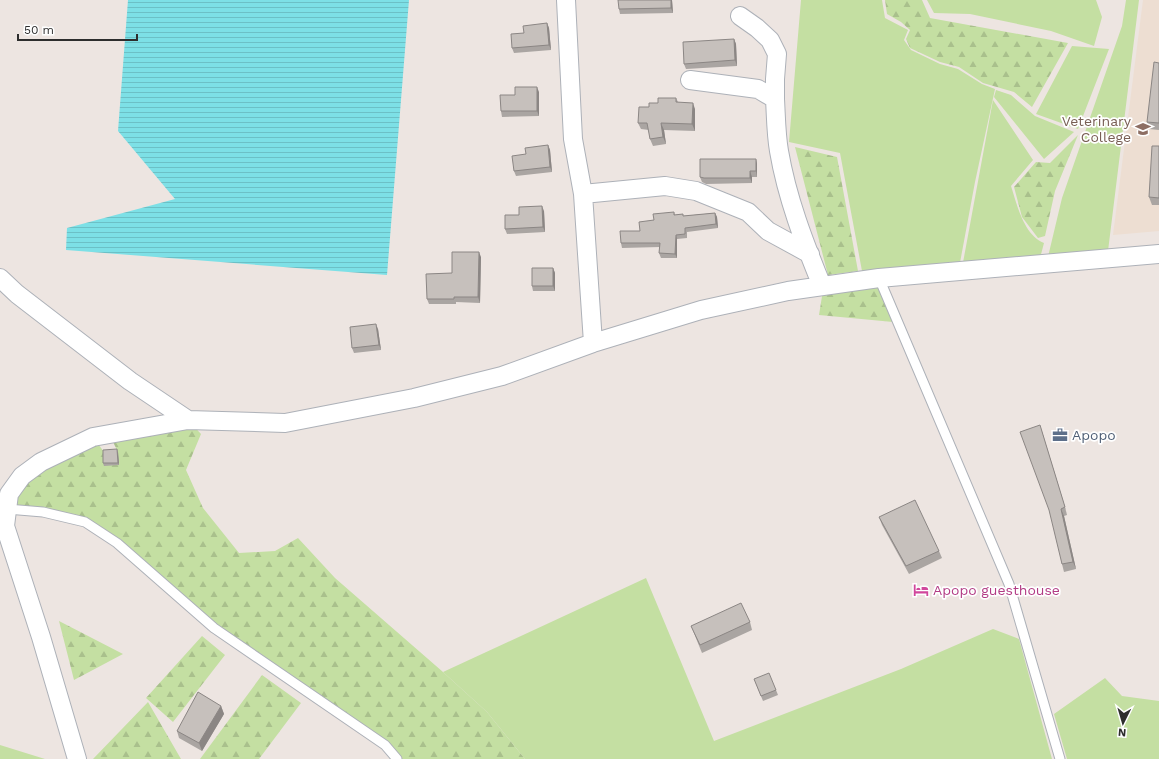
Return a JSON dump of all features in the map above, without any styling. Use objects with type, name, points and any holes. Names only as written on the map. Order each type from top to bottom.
[{"type":"street","points":[[566,0],[573,139],[583,194],[593,343]]},
{"type":"street","points":[[740,16],[757,28],[770,40],[777,54],[775,99],[779,150],[789,197],[802,237],[822,286]]},
{"type":"street","points":[[690,80],[758,89],[775,99]]},
{"type":"street","points":[[583,194],[665,186],[696,191],[748,212],[768,231],[810,254]]},
{"type":"street","points":[[77,759],[40,633],[5,526],[9,494],[22,476],[41,462],[93,438],[188,420],[285,423],[414,398],[502,376],[593,343],[701,310],[788,291],[879,278],[1159,254]]},
{"type":"street","points":[[0,278],[17,294],[130,381],[188,420]]},
{"type":"lane","points":[[879,278],[1009,584],[1060,759]]},
{"type":"lane","points":[[7,509],[43,512],[85,522],[98,530],[116,542],[214,628],[385,745],[397,759]]},
{"type":"shaded area","name":"Veterinary College","points":[[1143,0],[1159,0],[1159,231],[1113,235]]},
{"type":"green space","points":[[801,0],[882,0],[885,18],[908,30],[904,40],[911,50],[940,64],[958,69],[982,84],[995,89],[975,182],[959,268],[862,271],[840,153],[789,142]]},
{"type":"green space","points":[[885,0],[922,0],[930,18],[1068,43],[1032,107],[1014,92],[983,83],[959,67],[940,62],[910,48],[906,39],[910,30],[901,22],[887,14]]},
{"type":"green space","points":[[927,0],[1096,0],[1102,17],[1094,46],[1051,31],[970,14],[934,13]]},
{"type":"green space","points":[[1126,0],[1139,0],[1108,251],[1047,261],[1062,198],[1122,26]]},
{"type":"green space","points":[[1072,46],[1109,49],[1078,129],[1036,114]]},
{"type":"green space","points":[[996,90],[1011,95],[1035,116],[1074,132],[1044,159],[994,97]]},
{"type":"green space","points":[[993,100],[1033,160],[1011,186],[1022,219],[1026,226],[1037,239],[1044,243],[1039,262],[962,268]]},
{"type":"green space","points":[[1078,135],[1055,191],[1045,236],[1038,238],[1022,217],[1014,187],[1036,162],[1050,163]]},
{"type":"green space","points":[[795,147],[837,157],[858,271],[828,275]]},
{"type":"green space","points":[[877,282],[893,322],[819,315],[823,290]]},
{"type":"green space","points":[[188,420],[201,434],[186,470],[203,508],[239,553],[275,551],[298,538],[335,578],[487,712],[525,759],[397,759],[385,745],[214,628],[85,522],[7,509],[9,494],[93,437],[104,452],[118,452],[109,434]]},
{"type":"green space","points":[[646,578],[714,741],[901,669],[993,629],[1019,639],[1052,759],[525,759],[487,712],[443,672]]},
{"type":"green space","points":[[59,621],[123,654],[74,680]]},
{"type":"green space","points":[[202,636],[225,655],[173,722],[146,698]]},
{"type":"green space","points":[[262,675],[301,703],[259,759],[200,759]]},
{"type":"green space","points":[[1105,678],[1122,696],[1159,701],[1159,759],[1067,759],[1054,714]]},
{"type":"green space","points":[[148,702],[181,759],[93,759]]},
{"type":"green space","points":[[0,745],[45,759],[0,759]]},
{"type":"water","points":[[128,0],[409,0],[387,275],[66,250],[67,228],[175,199],[118,131]]},
{"type":"building","points":[[618,0],[671,0],[671,8],[619,9]]},
{"type":"building","points":[[547,23],[549,45],[512,48],[511,34],[524,33],[523,26]]},
{"type":"building","points":[[734,39],[735,60],[684,64],[683,42]]},
{"type":"building","points":[[1154,62],[1159,63],[1159,123],[1147,122]]},
{"type":"building","points":[[515,87],[537,87],[537,111],[501,111],[500,95],[515,95]]},
{"type":"building","points":[[658,98],[676,98],[676,102],[693,103],[692,124],[661,123],[663,137],[650,139],[647,123],[638,123],[639,107],[649,107],[649,103],[658,103]]},
{"type":"building","points":[[548,145],[550,167],[514,171],[512,156],[526,154],[525,148]]},
{"type":"building","points":[[1152,146],[1159,146],[1159,198],[1149,197]]},
{"type":"building","points":[[700,159],[756,159],[756,171],[750,171],[750,178],[704,178],[700,177]]},
{"type":"building","points":[[542,206],[543,227],[505,229],[505,215],[519,215],[519,207]]},
{"type":"building","points":[[674,212],[674,215],[683,214],[683,216],[715,213],[716,224],[685,228],[685,234],[676,235],[675,254],[659,253],[660,243],[621,243],[620,231],[640,231],[639,222],[654,220],[653,214]]},
{"type":"building","points":[[452,252],[479,252],[478,297],[427,299],[426,274],[452,273]]},
{"type":"building","points":[[532,268],[553,268],[553,286],[532,286]]},
{"type":"building","points":[[376,324],[379,345],[352,348],[350,327]]},
{"type":"building","points":[[1040,425],[1065,507],[1061,509],[1073,562],[1062,564],[1049,510],[1020,432]]},
{"type":"building","points":[[117,449],[118,463],[103,463],[103,450]]},
{"type":"building","points":[[915,500],[939,551],[906,566],[879,517]]},
{"type":"building","points":[[741,603],[750,622],[700,645],[691,626]]},
{"type":"building","points":[[769,673],[776,690],[761,696],[754,679]]},
{"type":"building","points":[[198,692],[221,706],[199,743],[177,731]]},
{"type":"place","name":"Veterinary College","points":[[1143,129]]},
{"type":"place","name":"Apopo","points":[[1060,435]]},
{"type":"place","name":"Apopo guesthouse","points":[[921,590]]}]
